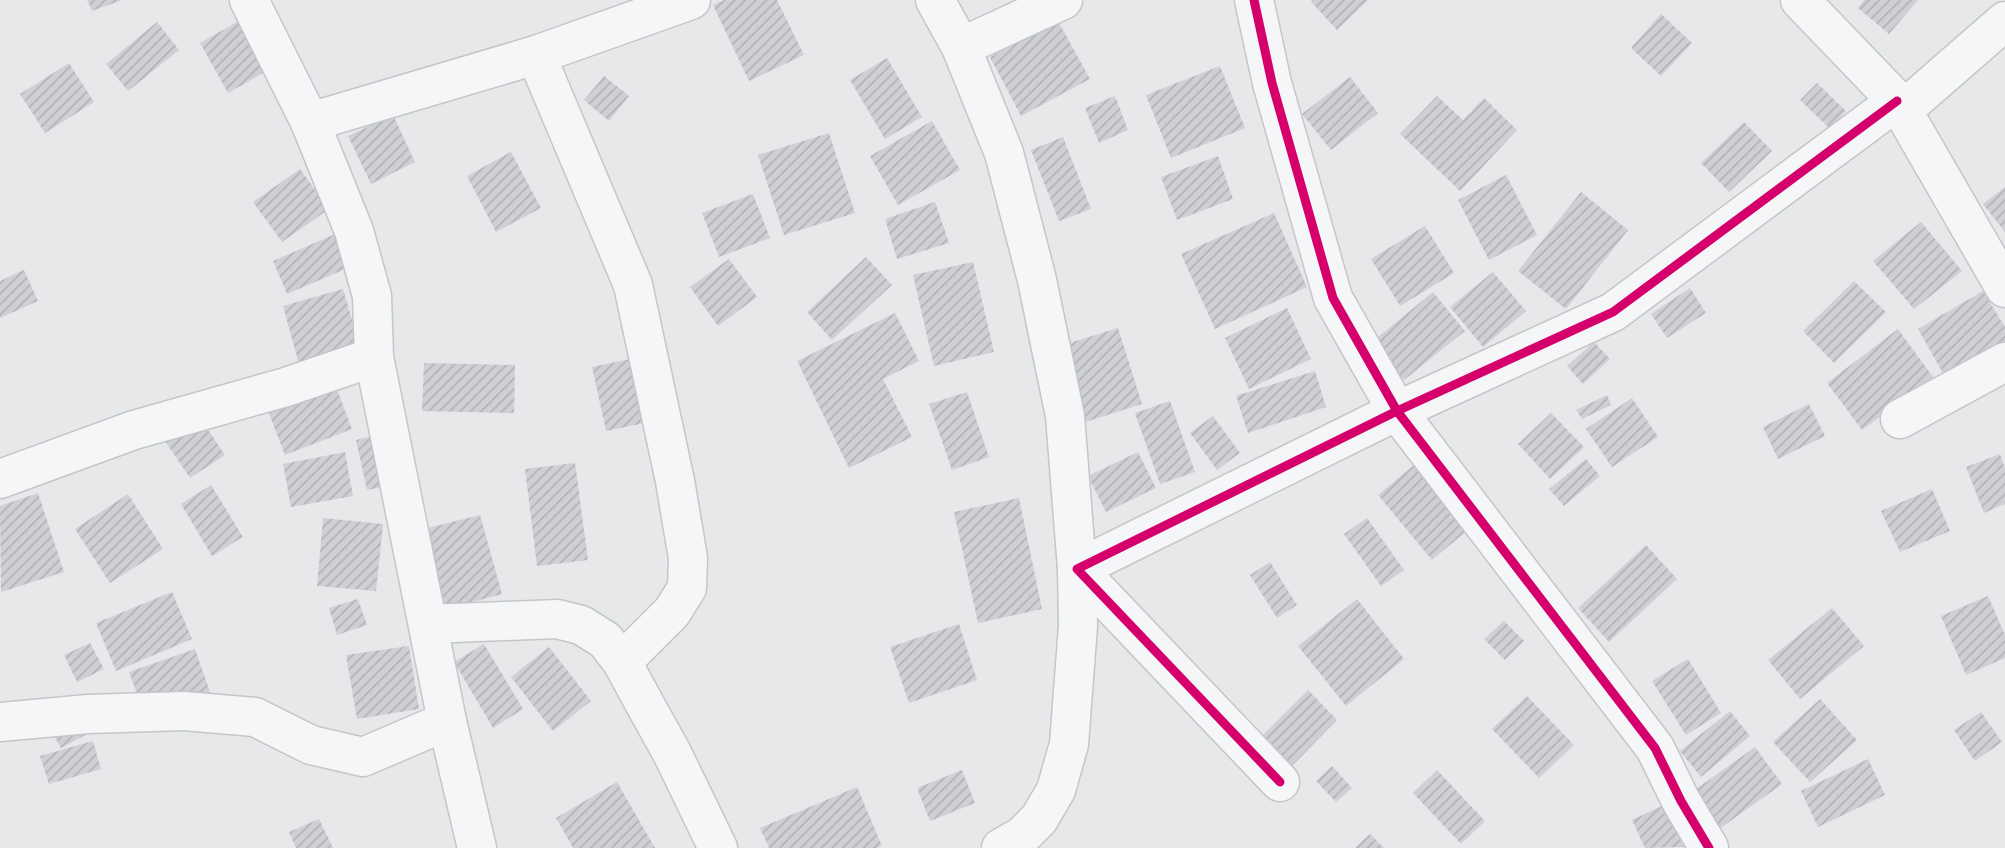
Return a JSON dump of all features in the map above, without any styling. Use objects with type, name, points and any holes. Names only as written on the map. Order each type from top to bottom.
[{"type":"street","points":[[248,0],[310,122],[354,231],[372,296],[374,357],[447,721],[477,848]]},
{"type":"street","points":[[310,122],[536,55],[691,0]]},
{"type":"street","points":[[935,0],[961,47],[1004,153],[1037,280],[1065,416],[1077,569],[1078,626],[1069,744],[1056,790],[1039,819],[1022,836],[1001,848]]},
{"type":"street","points":[[961,47],[1063,0]]},
{"type":"street","points":[[1254,0],[1272,83],[1333,298],[1397,411],[1655,748],[1681,801],[1709,848]]},
{"type":"street","points":[[1800,0],[1900,105],[2005,288]]},
{"type":"street","points":[[1077,569],[1397,411],[1613,312],[1900,105],[2005,21]]},
{"type":"street","points":[[536,55],[633,285],[675,481],[688,558],[687,588],[672,612],[622,662]]},
{"type":"street","points":[[0,479],[134,430],[286,387],[374,357]]},
{"type":"street","points":[[1900,419],[2005,362]]},
{"type":"street","points":[[1077,569],[1280,782]]},
{"type":"street","points":[[429,624],[557,620],[581,625],[605,640],[622,662],[672,753],[718,848]]},
{"type":"street","points":[[0,722],[88,714],[184,711],[255,717],[311,745],[363,757],[447,721]]},
{"type":"building","points":[[87,0],[122,0],[92,11]]},
{"type":"building","points":[[724,0],[777,0],[804,55],[749,81],[713,5]]},
{"type":"building","points":[[1368,0],[1337,30],[1311,2]]},
{"type":"building","points":[[1864,0],[1918,0],[1889,34],[1858,8]]},
{"type":"building","points":[[1661,14],[1692,43],[1661,76],[1631,48]]},
{"type":"building","points":[[246,17],[275,66],[228,93],[200,43]]},
{"type":"building","points":[[1058,21],[1090,79],[1021,116],[990,57]]},
{"type":"building","points":[[157,22],[179,50],[128,91],[106,64]]},
{"type":"building","points":[[887,58],[922,117],[885,139],[850,80]]},
{"type":"building","points":[[69,63],[94,102],[45,133],[20,94]]},
{"type":"building","points":[[1220,66],[1245,128],[1171,158],[1146,95]]},
{"type":"building","points":[[604,76],[629,96],[609,121],[584,100]]},
{"type":"building","points":[[1350,77],[1378,113],[1331,150],[1302,114]]},
{"type":"building","points":[[1817,83],[1846,111],[1829,128],[1800,100]]},
{"type":"building","points":[[1115,96],[1128,130],[1099,143],[1085,108]]},
{"type":"building","points":[[1437,96],[1463,120],[1484,98],[1517,130],[1460,191],[1400,134]]},
{"type":"building","points":[[393,115],[415,162],[371,184],[348,136]]},
{"type":"building","points":[[932,121],[960,170],[898,205],[870,156]]},
{"type":"building","points":[[1744,122],[1772,151],[1729,192],[1701,163]]},
{"type":"building","points":[[829,133],[855,213],[784,235],[758,155]]},
{"type":"building","points":[[1063,137],[1091,209],[1059,221],[1031,150]]},
{"type":"building","points":[[511,152],[541,208],[496,232],[467,176]]},
{"type":"building","points":[[1218,156],[1233,199],[1177,220],[1161,177]]},
{"type":"building","points":[[300,169],[329,209],[282,242],[253,202]]},
{"type":"building","points":[[1506,175],[1537,235],[1489,260],[1458,200]]},
{"type":"building","points":[[2005,187],[2005,232],[1983,204]]},
{"type":"building","points":[[1581,192],[1628,230],[1566,309],[1518,271]]},
{"type":"building","points":[[753,194],[770,238],[719,257],[702,213]]},
{"type":"building","points":[[935,202],[949,243],[897,259],[885,219]]},
{"type":"building","points":[[1274,213],[1307,287],[1215,329],[1181,254]]},
{"type":"building","points":[[1921,222],[1962,271],[1914,309],[1873,261]]},
{"type":"building","points":[[1425,226],[1454,273],[1400,306],[1371,259]]},
{"type":"building","points":[[342,231],[357,264],[287,294],[273,261]]},
{"type":"building","points":[[866,257],[892,285],[832,340],[807,312]]},
{"type":"building","points":[[729,259],[757,297],[718,326],[690,287]]},
{"type":"building","points":[[973,262],[994,352],[934,366],[913,275]]},
{"type":"building","points":[[24,270],[38,301],[0,318],[0,281]]},
{"type":"building","points":[[1493,272],[1526,311],[1483,347],[1450,307]]},
{"type":"building","points":[[1854,281],[1886,312],[1834,363],[1803,331]]},
{"type":"building","points":[[1690,288],[1706,313],[1667,338],[1651,314]]},
{"type":"building","points":[[343,289],[360,347],[299,364],[283,306]]},
{"type":"building","points":[[1983,291],[2005,327],[2005,348],[1948,382],[1918,329]]},
{"type":"building","points":[[1433,292],[1465,331],[1404,380],[1372,342]]},
{"type":"building","points":[[1287,308],[1311,359],[1249,389],[1225,338]]},
{"type":"building","points":[[895,313],[919,361],[883,379],[912,437],[849,468],[797,361]]},
{"type":"building","points":[[1118,328],[1142,404],[1085,422],[1060,346]]},
{"type":"building","points":[[1898,329],[1933,377],[1862,430],[1827,383]]},
{"type":"building","points":[[1594,342],[1610,359],[1583,384],[1567,366]]},
{"type":"building","points":[[640,357],[654,421],[606,431],[592,367]]},
{"type":"building","points":[[424,363],[515,365],[514,413],[422,411]]},
{"type":"building","points":[[1315,371],[1326,407],[1248,433],[1236,396]]},
{"type":"building","points":[[333,379],[352,429],[285,455],[266,406]]},
{"type":"building","points":[[967,392],[989,457],[952,470],[929,404]]},
{"type":"building","points":[[1607,395],[1611,405],[1582,419],[1576,410]]},
{"type":"building","points":[[1632,398],[1658,437],[1612,467],[1586,429]]},
{"type":"building","points":[[1170,401],[1195,472],[1160,484],[1135,413]]},
{"type":"building","points":[[1809,404],[1825,436],[1778,459],[1763,427]]},
{"type":"building","points":[[1551,413],[1584,447],[1550,479],[1518,444]]},
{"type":"building","points":[[1213,416],[1240,453],[1217,470],[1190,433]]},
{"type":"building","points":[[200,418],[225,455],[190,478],[165,441]]},
{"type":"building","points":[[378,435],[389,486],[367,490],[356,440]]},
{"type":"building","points":[[345,452],[353,496],[291,507],[283,464]]},
{"type":"building","points":[[1138,452],[1156,488],[1106,512],[1088,476]]},
{"type":"building","points":[[2000,454],[2005,468],[2005,504],[1984,513],[1966,467]]},
{"type":"building","points":[[1586,459],[1600,476],[1564,506],[1549,489]]},
{"type":"building","points":[[1420,460],[1475,524],[1432,560],[1378,495]]},
{"type":"building","points":[[575,463],[588,560],[537,566],[525,469]]},
{"type":"building","points":[[211,485],[243,537],[212,556],[181,504]]},
{"type":"building","points":[[1932,489],[1950,531],[1900,552],[1881,511]]},
{"type":"building","points":[[38,493],[64,572],[1,592],[0,506]]},
{"type":"building","points":[[128,494],[163,549],[110,583],[75,529]]},
{"type":"building","points":[[1019,498],[1042,609],[978,623],[954,512]]},
{"type":"building","points":[[480,515],[502,594],[446,609],[424,529]]},
{"type":"building","points":[[323,518],[383,524],[376,591],[317,586]]},
{"type":"building","points":[[1367,518],[1404,570],[1381,586],[1344,534]]},
{"type":"building","points":[[1646,545],[1677,579],[1609,642],[1578,608]]},
{"type":"building","points":[[1270,562],[1297,605],[1277,618],[1250,575]]},
{"type":"building","points":[[172,592],[192,639],[116,671],[96,623]]},
{"type":"building","points":[[1988,596],[2005,635],[2005,658],[1966,675],[1941,616]]},
{"type":"building","points":[[358,599],[367,625],[337,635],[329,608]]},
{"type":"building","points":[[1357,599],[1404,659],[1346,706],[1298,646]]},
{"type":"building","points":[[1832,608],[1864,646],[1800,699],[1768,660]]},
{"type":"building","points":[[1504,621],[1524,641],[1505,660],[1484,639]]},
{"type":"building","points":[[959,624],[977,680],[909,703],[890,647]]},
{"type":"building","points":[[90,643],[104,669],[77,682],[64,655]]},
{"type":"building","points":[[484,644],[523,709],[493,728],[454,662]]},
{"type":"building","points":[[409,646],[419,709],[357,719],[346,655]]},
{"type":"building","points":[[549,647],[591,701],[553,731],[511,677]]},
{"type":"building","points":[[195,649],[211,695],[146,718],[129,672]]},
{"type":"building","points":[[1688,659],[1721,713],[1686,735],[1652,681]]},
{"type":"building","points":[[1308,690],[1337,720],[1289,769],[1259,739]]},
{"type":"building","points":[[1527,696],[1574,745],[1539,778],[1492,729]]},
{"type":"building","points":[[1820,699],[1857,740],[1810,782],[1773,742]]},
{"type":"building","points":[[1730,711],[1750,736],[1701,777],[1680,751]]},
{"type":"building","points":[[1981,712],[2002,742],[1975,761],[1954,730]]},
{"type":"building","points":[[51,730],[93,731],[61,748]]},
{"type":"building","points":[[93,741],[101,769],[49,784],[40,756]]},
{"type":"building","points":[[1755,747],[1782,784],[1715,832],[1688,795]]},
{"type":"building","points":[[1868,759],[1885,795],[1818,827],[1801,791]]},
{"type":"building","points":[[1332,766],[1352,788],[1336,802],[1316,781]]},
{"type":"building","points":[[962,770],[975,803],[930,821],[917,788]]},
{"type":"building","points":[[1437,770],[1485,821],[1461,844],[1413,793]]},
{"type":"building","points":[[617,782],[655,848],[573,848],[556,818]]},
{"type":"building","points":[[857,787],[882,846],[769,848],[760,828]]},
{"type":"building","points":[[1666,804],[1685,847],[1645,848],[1632,820]]},
{"type":"building","points":[[319,819],[333,848],[296,848],[289,832]]},
{"type":"building","points":[[1370,834],[1384,848],[1355,848]]},
{"type":"cycle path","points":[[1254,0],[1272,83],[1333,298],[1397,411],[1655,748],[1681,801],[1709,848]]},
{"type":"cycle path","points":[[1280,782],[1077,569],[1397,411],[1613,312],[1897,101]]}]
